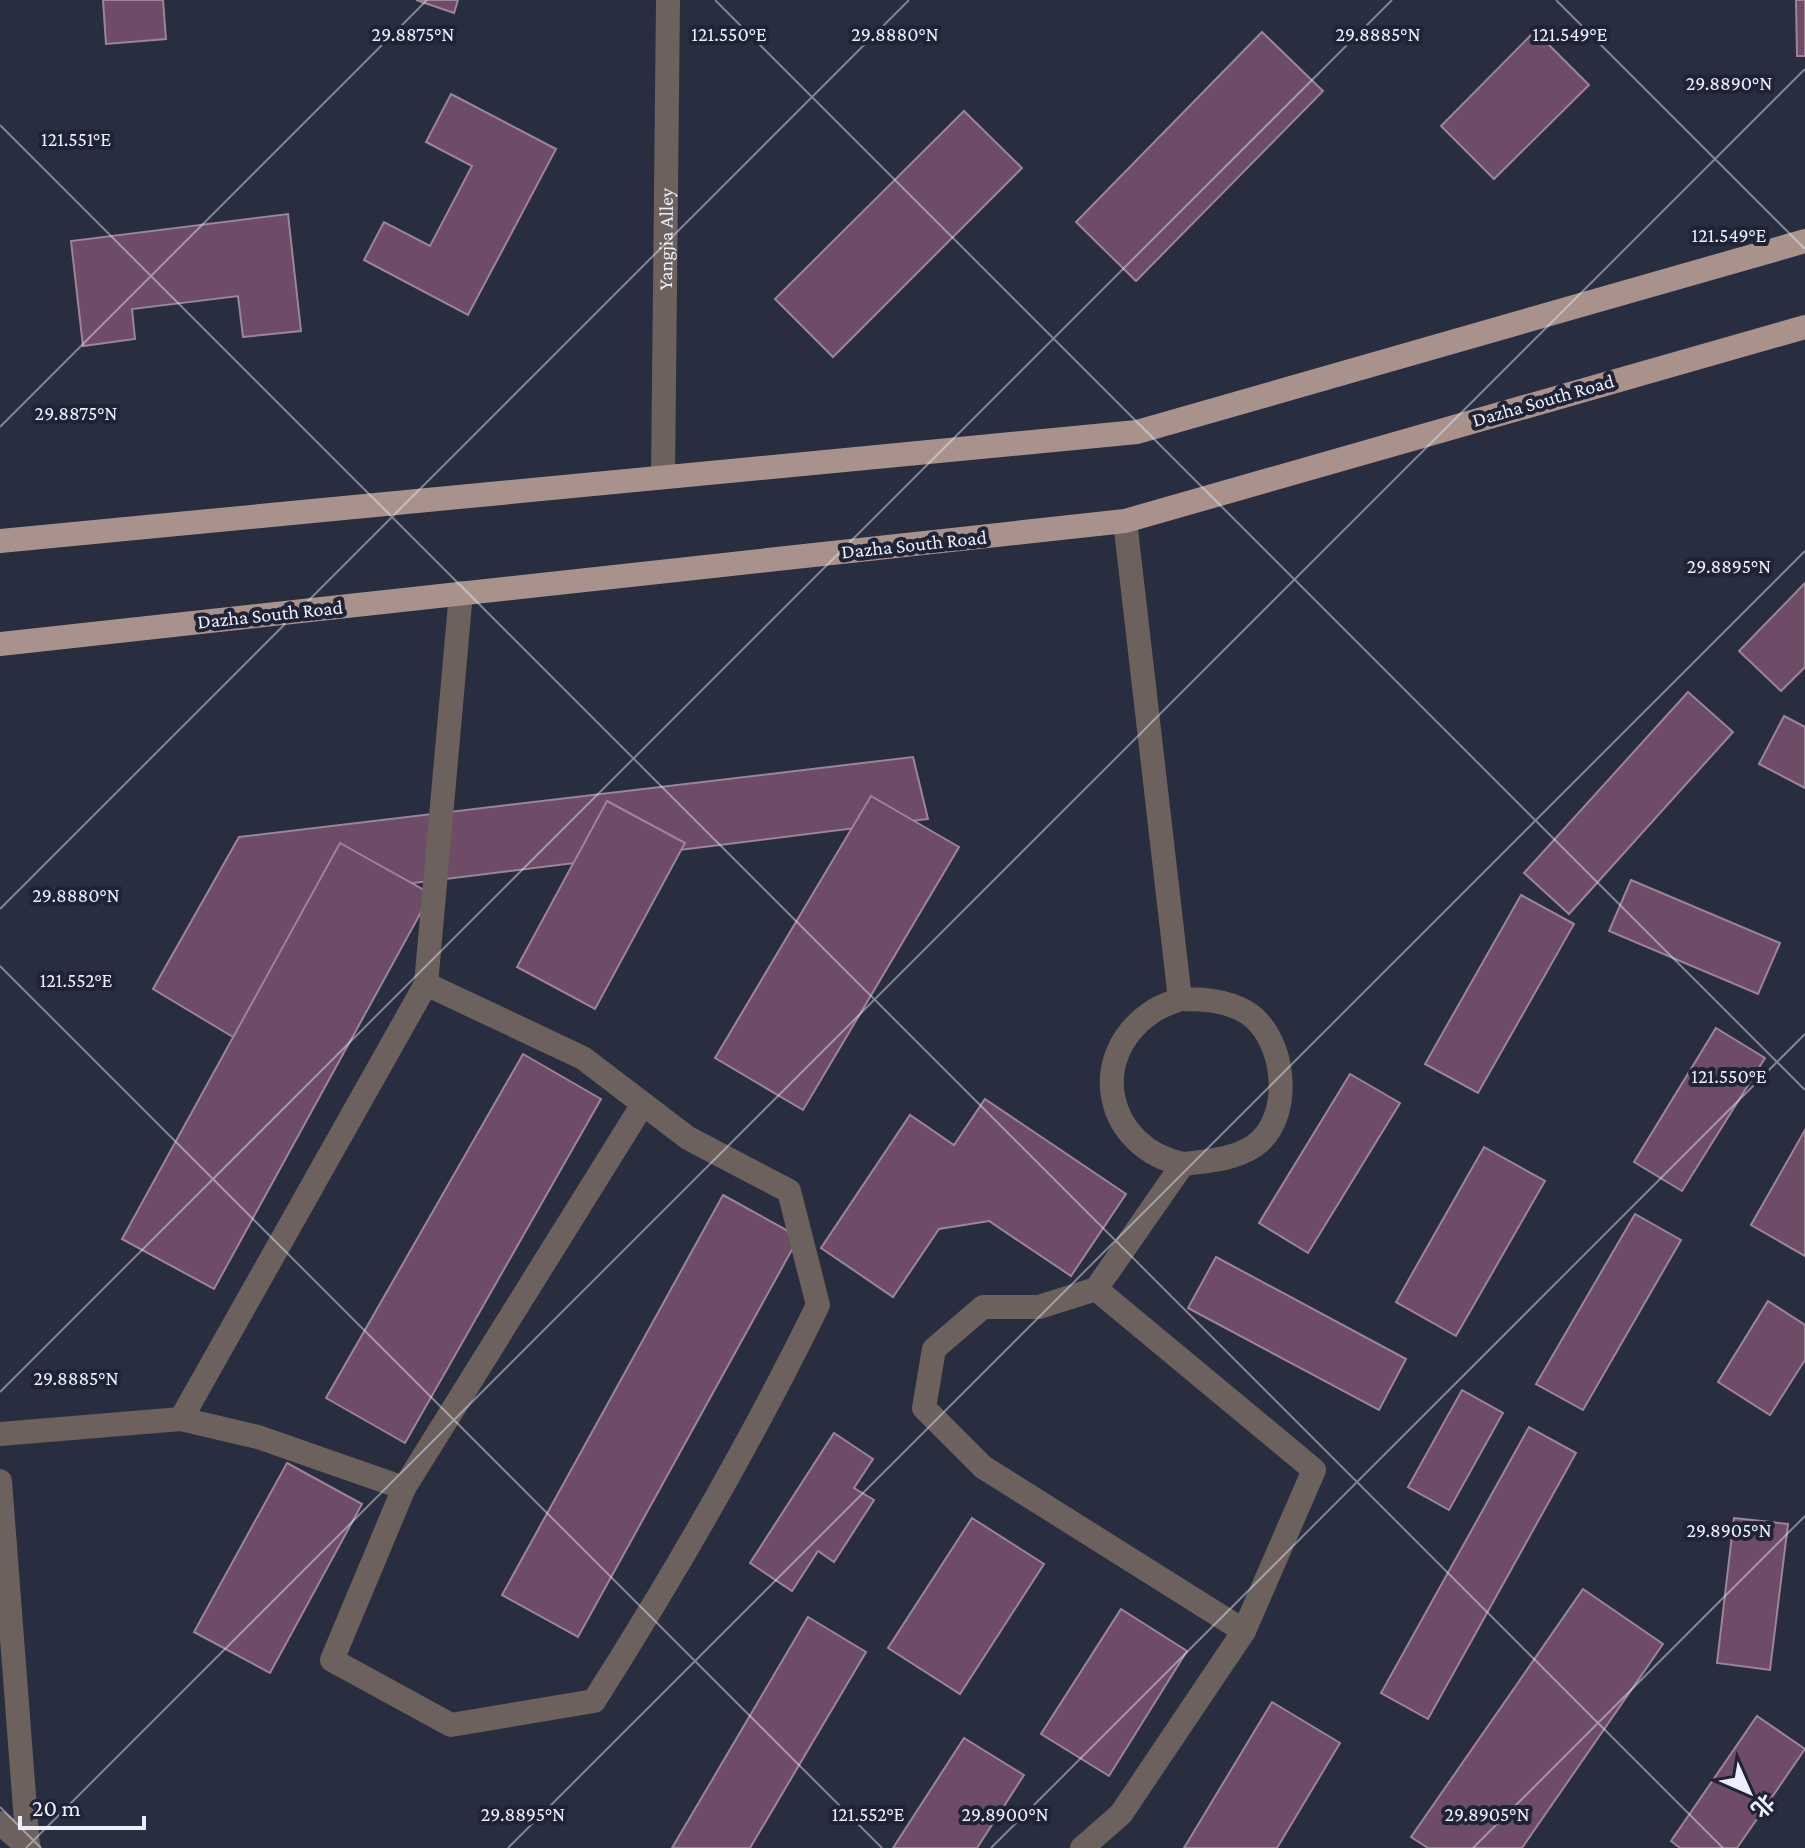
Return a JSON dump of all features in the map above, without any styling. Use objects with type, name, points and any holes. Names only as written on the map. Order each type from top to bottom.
[{"type":"main road","points":[[0,541],[1137,432],[1805,241]]},
{"type":"main road","name":"Dazha South Road","points":[[0,644],[1125,521],[1805,327]]},
{"type":"street","name":"Yangjia Alley","points":[[663,477],[668,0]]},
{"type":"street","points":[[1125,521],[1180,999]]},
{"type":"street","points":[[181,1419],[426,984],[461,593]]},
{"type":"street","points":[[426,984],[583,1058],[688,1138],[789,1191],[818,1305],[767,1409],[678,1570],[594,1701],[451,1725],[332,1660],[404,1488],[643,1104]]},
{"type":"street","points":[[1180,999],[1213,1000],[1246,1012],[1269,1034],[1283,1072],[1274,1118],[1256,1145],[1223,1160],[1183,1164],[1160,1159],[1136,1143],[1120,1121],[1111,1098],[1114,1067],[1128,1036],[1152,1012],[1180,999]]},
{"type":"street","points":[[1183,1164],[1096,1289],[1039,1307],[983,1307],[934,1349],[924,1408],[983,1467],[1244,1631]]},
{"type":"street","points":[[1082,1848],[1121,1814],[1244,1631],[1314,1470],[1096,1289]]},
{"type":"street","points":[[0,1434],[181,1419],[258,1437],[404,1488]]},
{"type":"street","points":[[0,1481],[29,1848]]},
{"type":"street","points":[[0,1823],[29,1848]]},
{"type":"building","points":[[103,0],[163,0],[166,39],[106,44]]},
{"type":"building","points":[[416,0],[458,0],[454,13]]},
{"type":"building","points":[[1796,0],[1805,0],[1805,56],[1797,56]]},
{"type":"building","points":[[1535,31],[1589,85],[1494,179],[1441,126]]},
{"type":"building","points":[[1262,32],[1323,91],[1136,281],[1076,222]]},
{"type":"building","points":[[451,94],[556,149],[468,315],[364,260],[384,222],[430,246],[472,166],[426,142]]},
{"type":"building","points":[[964,111],[1022,168],[833,357],[775,299]]},
{"type":"building","points":[[288,214],[301,331],[243,337],[238,296],[132,309],[135,339],[83,346],[71,241]]},
{"type":"building","points":[[1805,583],[1805,667],[1781,691],[1739,651]]},
{"type":"building","points":[[1688,692],[1733,732],[1569,914],[1524,873]]},
{"type":"building","points":[[1784,716],[1805,727],[1805,788],[1759,764]]},
{"type":"building","points":[[913,757],[928,819],[341,892],[248,1046],[153,989],[239,837]]},
{"type":"building","points":[[871,796],[959,847],[803,1110],[715,1058]]},
{"type":"building","points":[[607,801],[685,843],[595,1009],[517,967]]},
{"type":"building","points":[[340,843],[431,894],[214,1289],[122,1239]]},
{"type":"building","points":[[1631,880],[1780,943],[1758,994],[1609,931]]},
{"type":"building","points":[[1521,895],[1574,924],[1478,1093],[1425,1064]]},
{"type":"building","points":[[1716,1028],[1765,1058],[1682,1191],[1634,1162]]},
{"type":"building","points":[[523,1054],[601,1099],[405,1443],[326,1398]]},
{"type":"building","points":[[1350,1074],[1400,1103],[1308,1253],[1259,1223]]},
{"type":"building","points":[[985,1099],[1126,1194],[1071,1276],[989,1221],[939,1229],[893,1297],[821,1248],[910,1115],[954,1145]]},
{"type":"building","points":[[1805,1130],[1805,1256],[1751,1225]]},
{"type":"building","points":[[1484,1147],[1545,1181],[1456,1336],[1396,1302]]},
{"type":"building","points":[[723,1195],[799,1237],[578,1637],[502,1595]]},
{"type":"building","points":[[1635,1214],[1681,1240],[1583,1410],[1536,1384]]},
{"type":"building","points":[[1216,1257],[1406,1359],[1379,1410],[1188,1308]]},
{"type":"building","points":[[1768,1301],[1805,1325],[1805,1360],[1770,1415],[1718,1382]]},
{"type":"building","points":[[1462,1390],[1503,1413],[1449,1510],[1408,1487]]},
{"type":"building","points":[[1529,1427],[1576,1453],[1428,1719],[1381,1693]]},
{"type":"building","points":[[834,1433],[873,1459],[854,1488],[874,1500],[834,1562],[818,1551],[792,1591],[750,1563]]},
{"type":"building","points":[[287,1463],[362,1504],[270,1673],[194,1632]]},
{"type":"building","points":[[972,1518],[1044,1564],[960,1694],[888,1648]]},
{"type":"building","points":[[1734,1518],[1788,1524],[1770,1670],[1717,1663]]},
{"type":"building","points":[[1583,1589],[1663,1644],[1522,1848],[1428,1848],[1411,1837]]},
{"type":"building","points":[[1121,1609],[1187,1651],[1109,1776],[1041,1734]]},
{"type":"building","points":[[808,1617],[866,1652],[750,1848],[672,1848]]},
{"type":"building","points":[[1272,1702],[1340,1743],[1277,1848],[1184,1848]]},
{"type":"building","points":[[1757,1716],[1805,1749],[1737,1848],[1680,1848],[1671,1841]]},
{"type":"building","points":[[964,1738],[1024,1775],[977,1848],[893,1848]]}]
